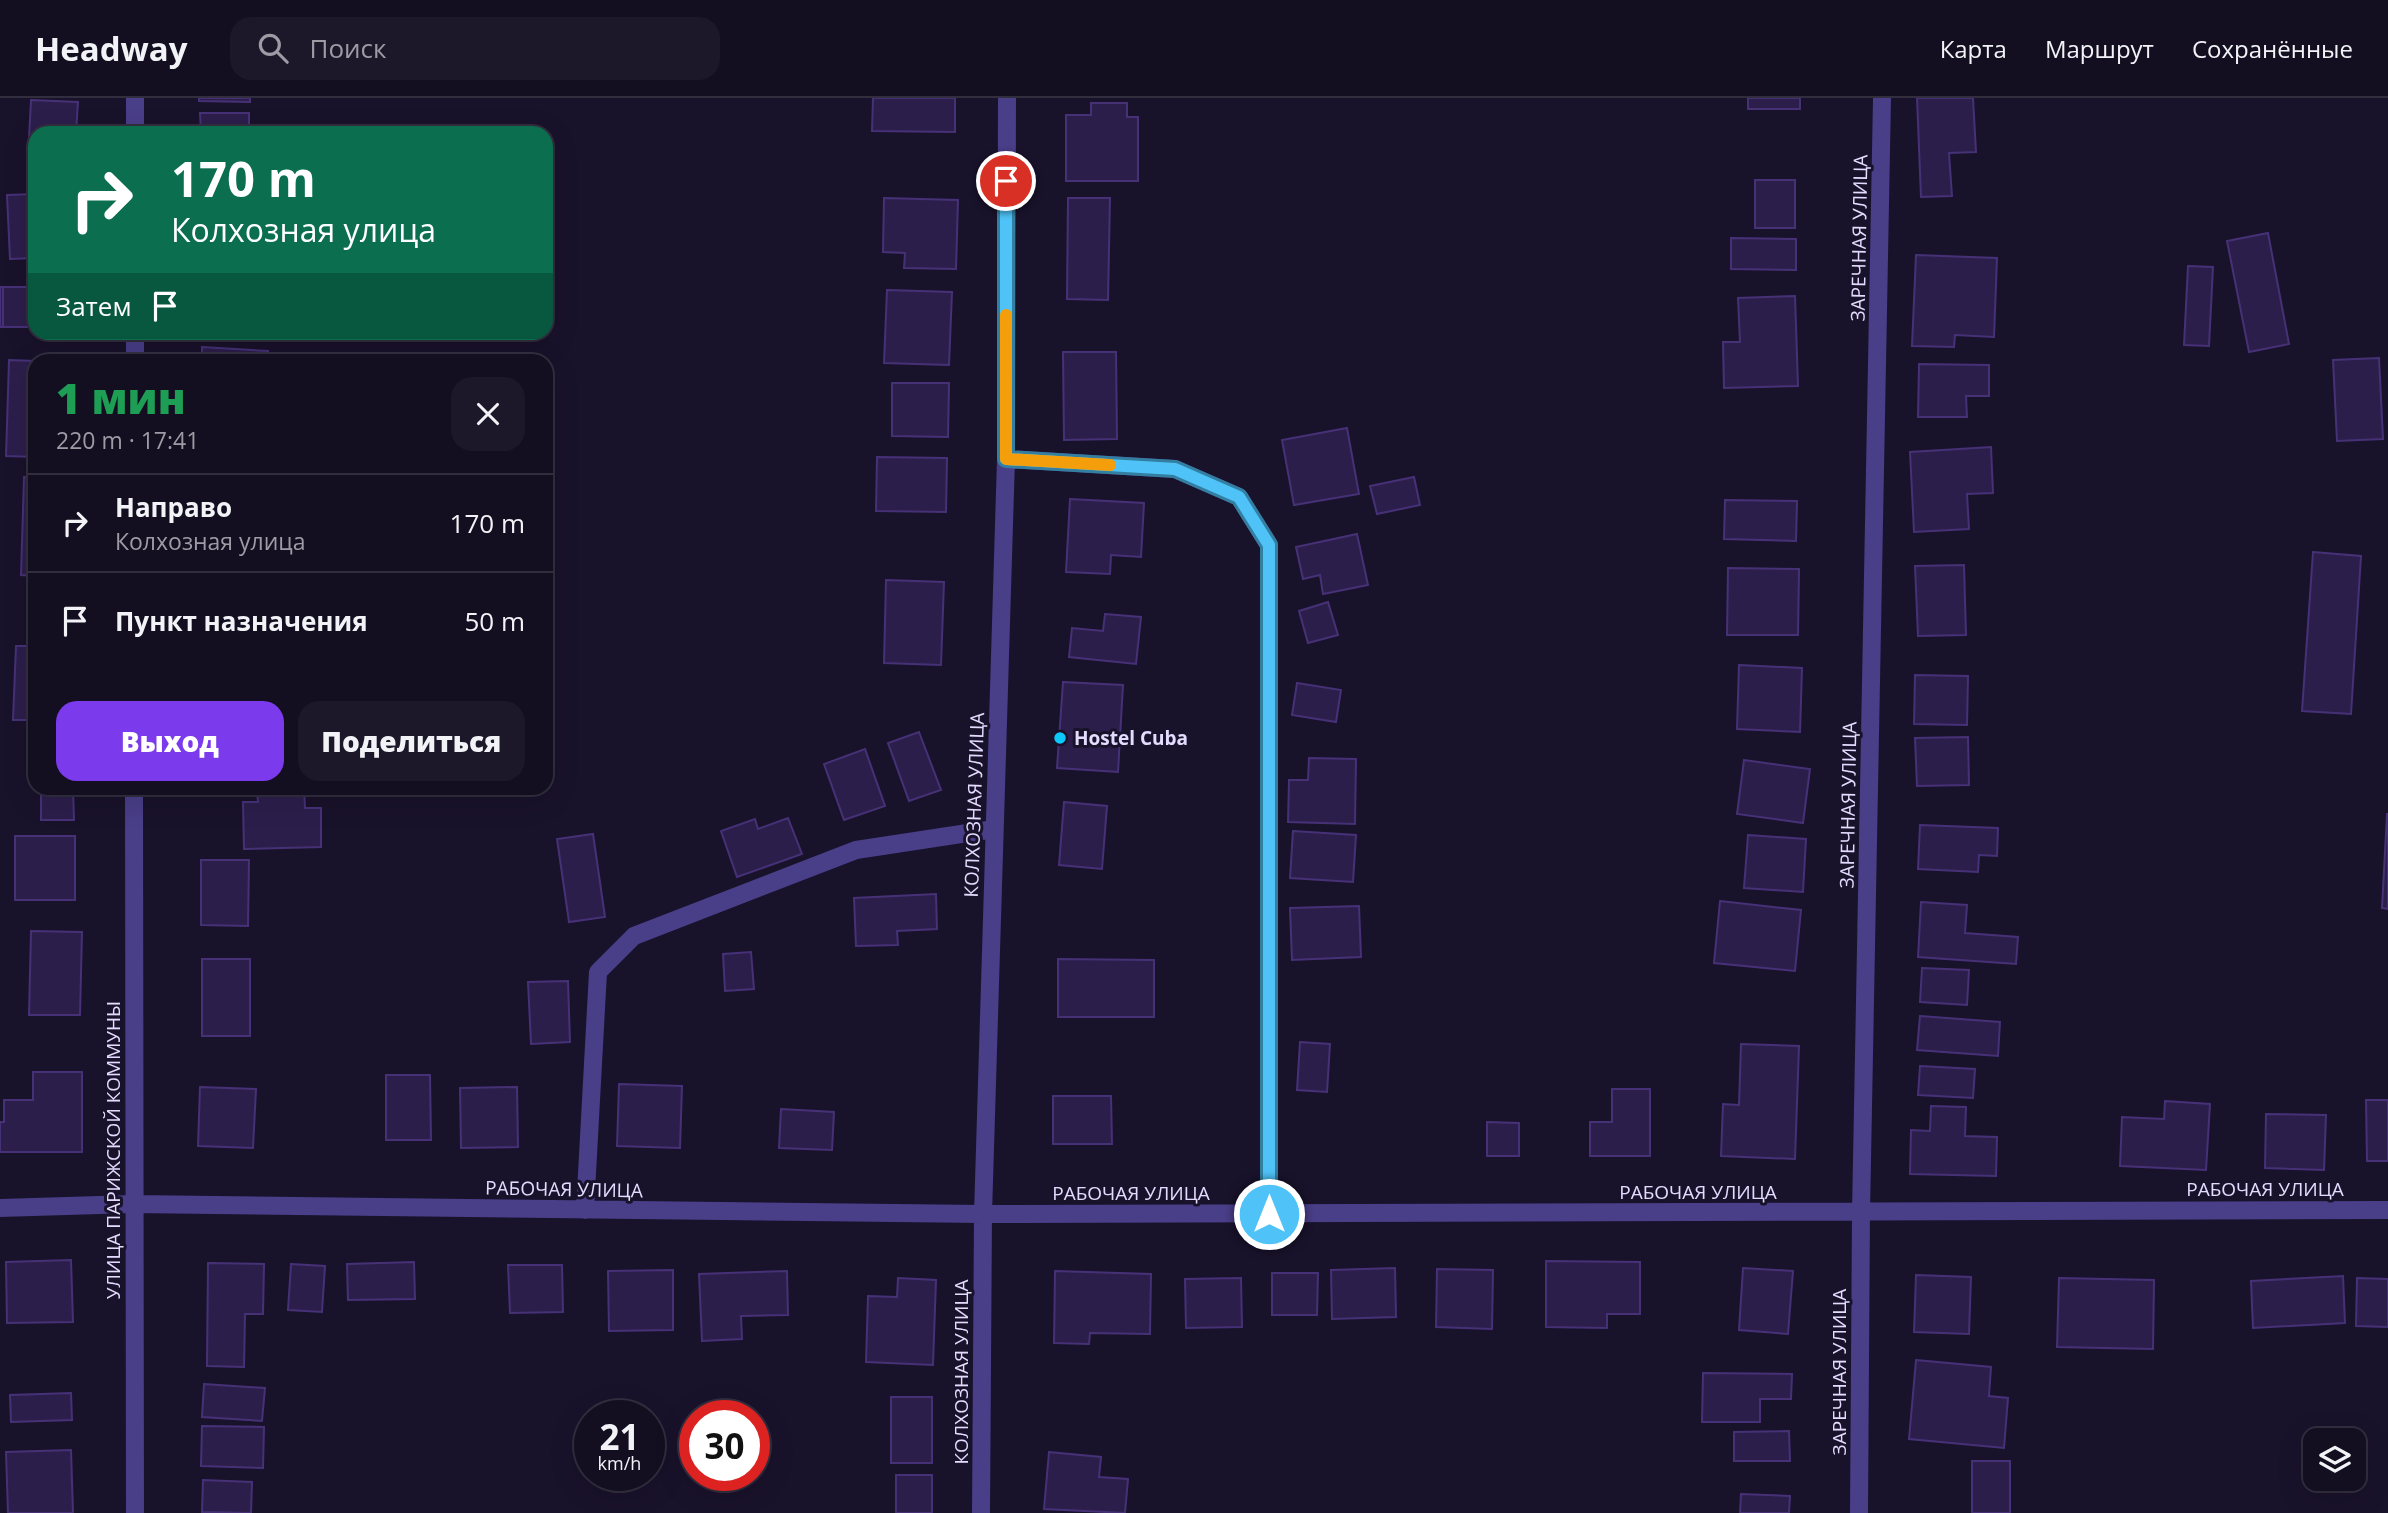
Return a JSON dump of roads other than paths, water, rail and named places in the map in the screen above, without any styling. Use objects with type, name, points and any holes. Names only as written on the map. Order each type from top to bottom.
[{"type":"street","points":[[135,98],[135,126]]},
{"type":"street","name":"КОЛХОЗНАЯ УЛИЦА","points":[[981,1513],[983,1214],[1006,459],[1007,98]]},
{"type":"street","name":"ЗАРЕЧНАЯ УЛИЦА","points":[[1859,1513],[1861,1213],[1882,98]]},
{"type":"street","points":[[1006,459],[1175,469],[1239,497],[1269,545],[1269,1214]]},
{"type":"street","name":"УЛИЦА ПАРИЖСКОЙ КОММУНЫ","points":[[134,795],[135,1513]]},
{"type":"street","points":[[585,1210],[598,972],[634,936],[856,850],[994,829]]},
{"type":"street","name":"РАБОЧАЯ УЛИЦА","points":[[0,1208],[133,1204],[983,1214],[2388,1210]]},
{"type":"place","name":"Hostel Cuba","points":[[1060,738]]}]
